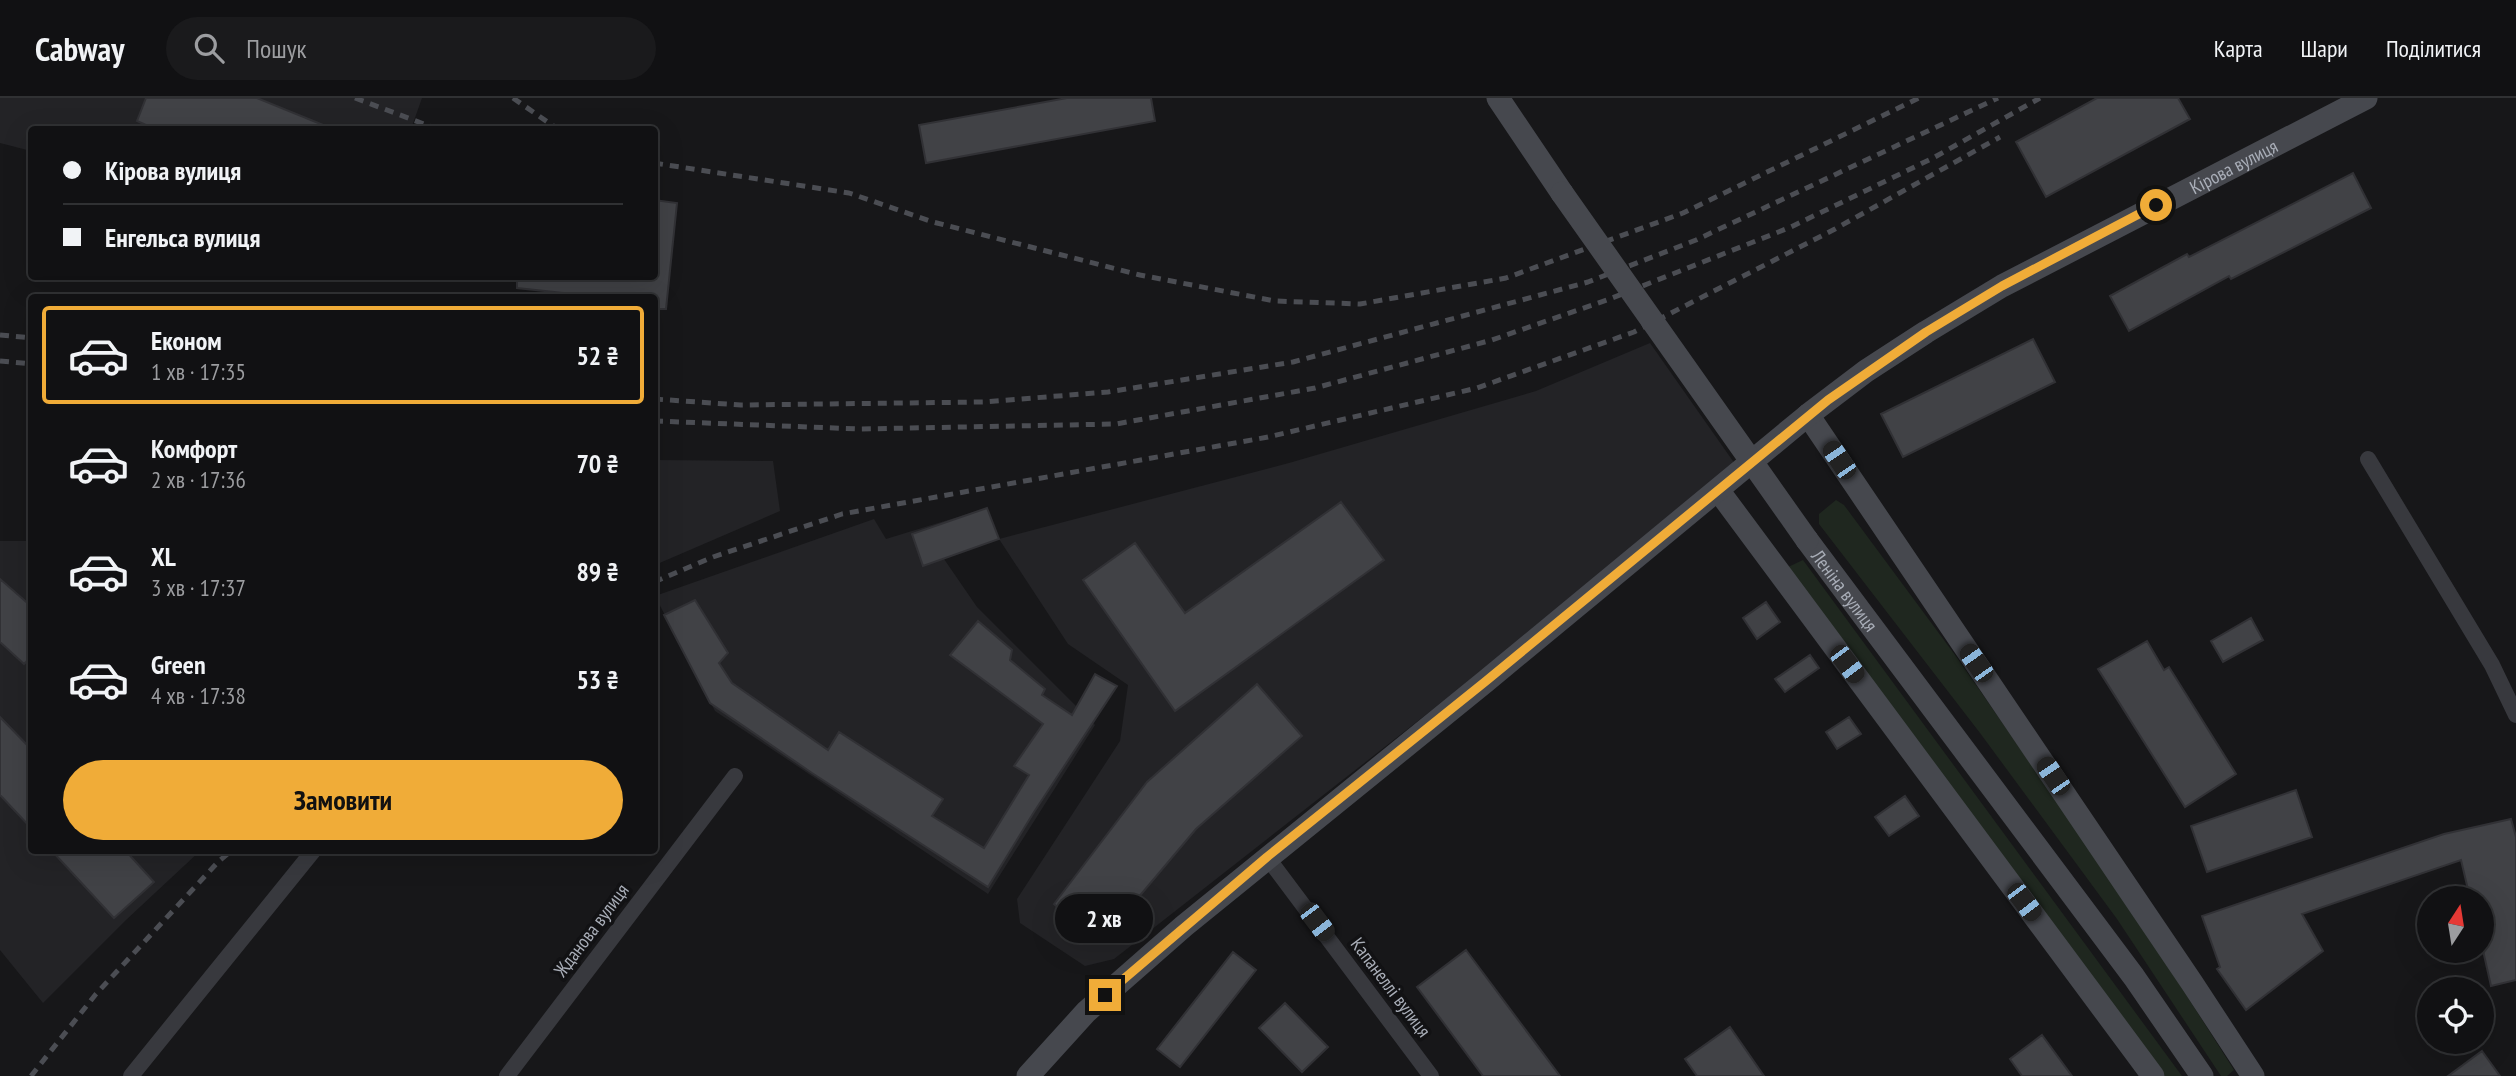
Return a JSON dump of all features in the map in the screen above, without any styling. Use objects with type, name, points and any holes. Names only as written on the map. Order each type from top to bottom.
[{"type":"street","name":"Леніна вулиця","points":[[1498,98],[1807,540],[2126,965],[2202,1076]]},
{"type":"street","name":"Кірова вулиця","points":[[1028,1076],[1086,1012],[1267,857],[1497,673],[1808,415],[1896,351],[2002,286],[2366,98]]},
{"type":"street","points":[[1808,415],[2253,1076]]},
{"type":"street","points":[[2368,459],[2492,665],[2516,715]]},
{"type":"street","points":[[1718,490],[2153,1076]]},
{"type":"street","name":"Жданова вулиця","points":[[507,1076],[735,776]]},
{"type":"street","points":[[131,1076],[311,854]]},
{"type":"street","name":"Капанеллі вулиця","points":[[1267,857],[1431,1076]]},
{"type":"shaded area","points":[[0,98],[422,98],[412,126],[28,126],[28,150],[0,143]]},
{"type":"shaded area","points":[[1650,343],[1735,464],[1552,616],[1114,959],[1085,966],[1020,923],[1017,899],[1120,741],[1128,685],[1068,644],[999,539],[1289,463],[1536,391]]},
{"type":"shaded area","points":[[658,460],[773,461],[780,511],[658,564]]},
{"type":"shaded area","points":[[1836,500],[1844,505],[1958,659],[2131,908],[2234,1070],[2227,1076],[2221,1076],[2117,919],[1980,733],[1819,524],[1819,514]]},
{"type":"shaded area","points":[[987,508],[999,539],[944,559],[977,607],[1095,725],[988,894],[715,711],[658,602],[658,595],[874,519],[886,539]]},
{"type":"shaded area","points":[[0,541],[28,541],[28,854],[197,854],[43,1003],[0,950]]},
{"type":"shaded area","points":[[1803,560],[2182,1076],[2165,1076],[1788,567]]},
{"type":"building","points":[[146,98],[257,98],[326,126],[148,126],[137,121]]},
{"type":"building","points":[[1067,98],[1151,98],[1155,121],[926,163],[919,125]]},
{"type":"building","points":[[2097,98],[2178,98],[2190,119],[2046,197],[2016,142]]},
{"type":"building","points":[[2353,173],[2371,208],[2231,279],[2229,276],[2129,331],[2110,296],[2187,254],[2189,257]]},
{"type":"building","points":[[658,201],[677,203],[666,309],[658,309],[658,294],[573,294],[517,288],[517,280],[658,280]]},
{"type":"building","points":[[2033,339],[2055,382],[1903,457],[1881,414]]},
{"type":"building","points":[[1341,502],[1384,560],[1175,711],[1083,580],[1135,543],[1185,613]]},
{"type":"building","points":[[987,508],[999,539],[923,566],[912,534]]},
{"type":"building","points":[[0,579],[28,604],[28,660],[24,664],[0,642]]},
{"type":"building","points":[[695,600],[728,653],[719,663],[732,683],[828,750],[839,732],[943,799],[932,816],[984,848],[1029,775],[1014,766],[1043,724],[950,655],[978,621],[1012,650],[1010,660],[1045,689],[1042,695],[1072,715],[1095,674],[1117,686],[988,887],[710,703],[664,615]]},
{"type":"building","points":[[1766,602],[1780,622],[1757,639],[1743,618]]},
{"type":"building","points":[[2251,618],[2263,640],[2223,662],[2211,641]]},
{"type":"building","points":[[2147,641],[2164,670],[2169,667],[2236,774],[2185,807],[2098,669]]},
{"type":"building","points":[[1810,655],[1819,668],[1785,692],[1775,679]]},
{"type":"building","points":[[1257,684],[1302,736],[1196,829],[1100,943],[1054,904],[1147,782]]},
{"type":"building","points":[[0,717],[28,746],[28,825],[0,795]]},
{"type":"building","points":[[1849,717],[1861,734],[1837,749],[1826,732]]},
{"type":"building","points":[[2296,790],[2312,837],[2207,872],[2191,826]]},
{"type":"building","points":[[1905,796],[1919,816],[1889,836],[1875,817]]},
{"type":"building","points":[[2511,819],[2516,837],[2516,980],[2494,985],[2494,977],[2489,977],[2486,963],[2494,963],[2494,886],[2467,886],[2461,860],[2302,914],[2323,951],[2246,1010],[2217,969],[2220,967],[2202,916],[2444,834]]},
{"type":"building","points":[[55,854],[129,854],[154,882],[114,918]]},
{"type":"building","points":[[1466,950],[1560,1076],[1483,1076],[1417,987]]},
{"type":"building","points":[[1233,952],[1256,970],[1180,1067],[1157,1049]]},
{"type":"building","points":[[1285,1003],[1328,1047],[1302,1072],[1259,1028]]},
{"type":"building","points":[[1730,1027],[1764,1076],[1697,1076],[1685,1059]]},
{"type":"building","points":[[2042,1035],[2072,1076],[2022,1076],[2010,1059]]},
{"type":"building","points":[[2478,1054],[2484,1054],[2500,1076],[2448,1076]]},
{"type":"railway","points":[[355,98],[429,126]]},
{"type":"railway","points":[[513,98],[553,126]]},
{"type":"railway","points":[[658,164],[849,193],[933,222],[1140,275],[1275,301],[1360,304],[1506,278],[1683,213],[1919,98]]},
{"type":"railway","points":[[658,399],[741,405],[983,402],[1108,392],[1293,362],[1588,282],[1696,240],[1998,98]]},
{"type":"railway","points":[[658,421],[860,429],[1116,424],[1315,388],[1492,340],[1607,300],[1791,227],[1933,158],[2040,98]]},
{"type":"railway","points":[[658,580],[713,557],[842,514],[1268,437],[1477,388],[1634,332],[1835,229],[2000,137]]},
{"type":"railway","points":[[0,335],[28,338]]},
{"type":"railway","points":[[0,361],[28,364]]},
{"type":"railway","points":[[31,1076],[96,994],[227,854]]},
{"type":"route","points":[[1105,995],[1267,857],[1486,681],[1808,415],[1866,371],[2002,286],[2156,205]]}]
